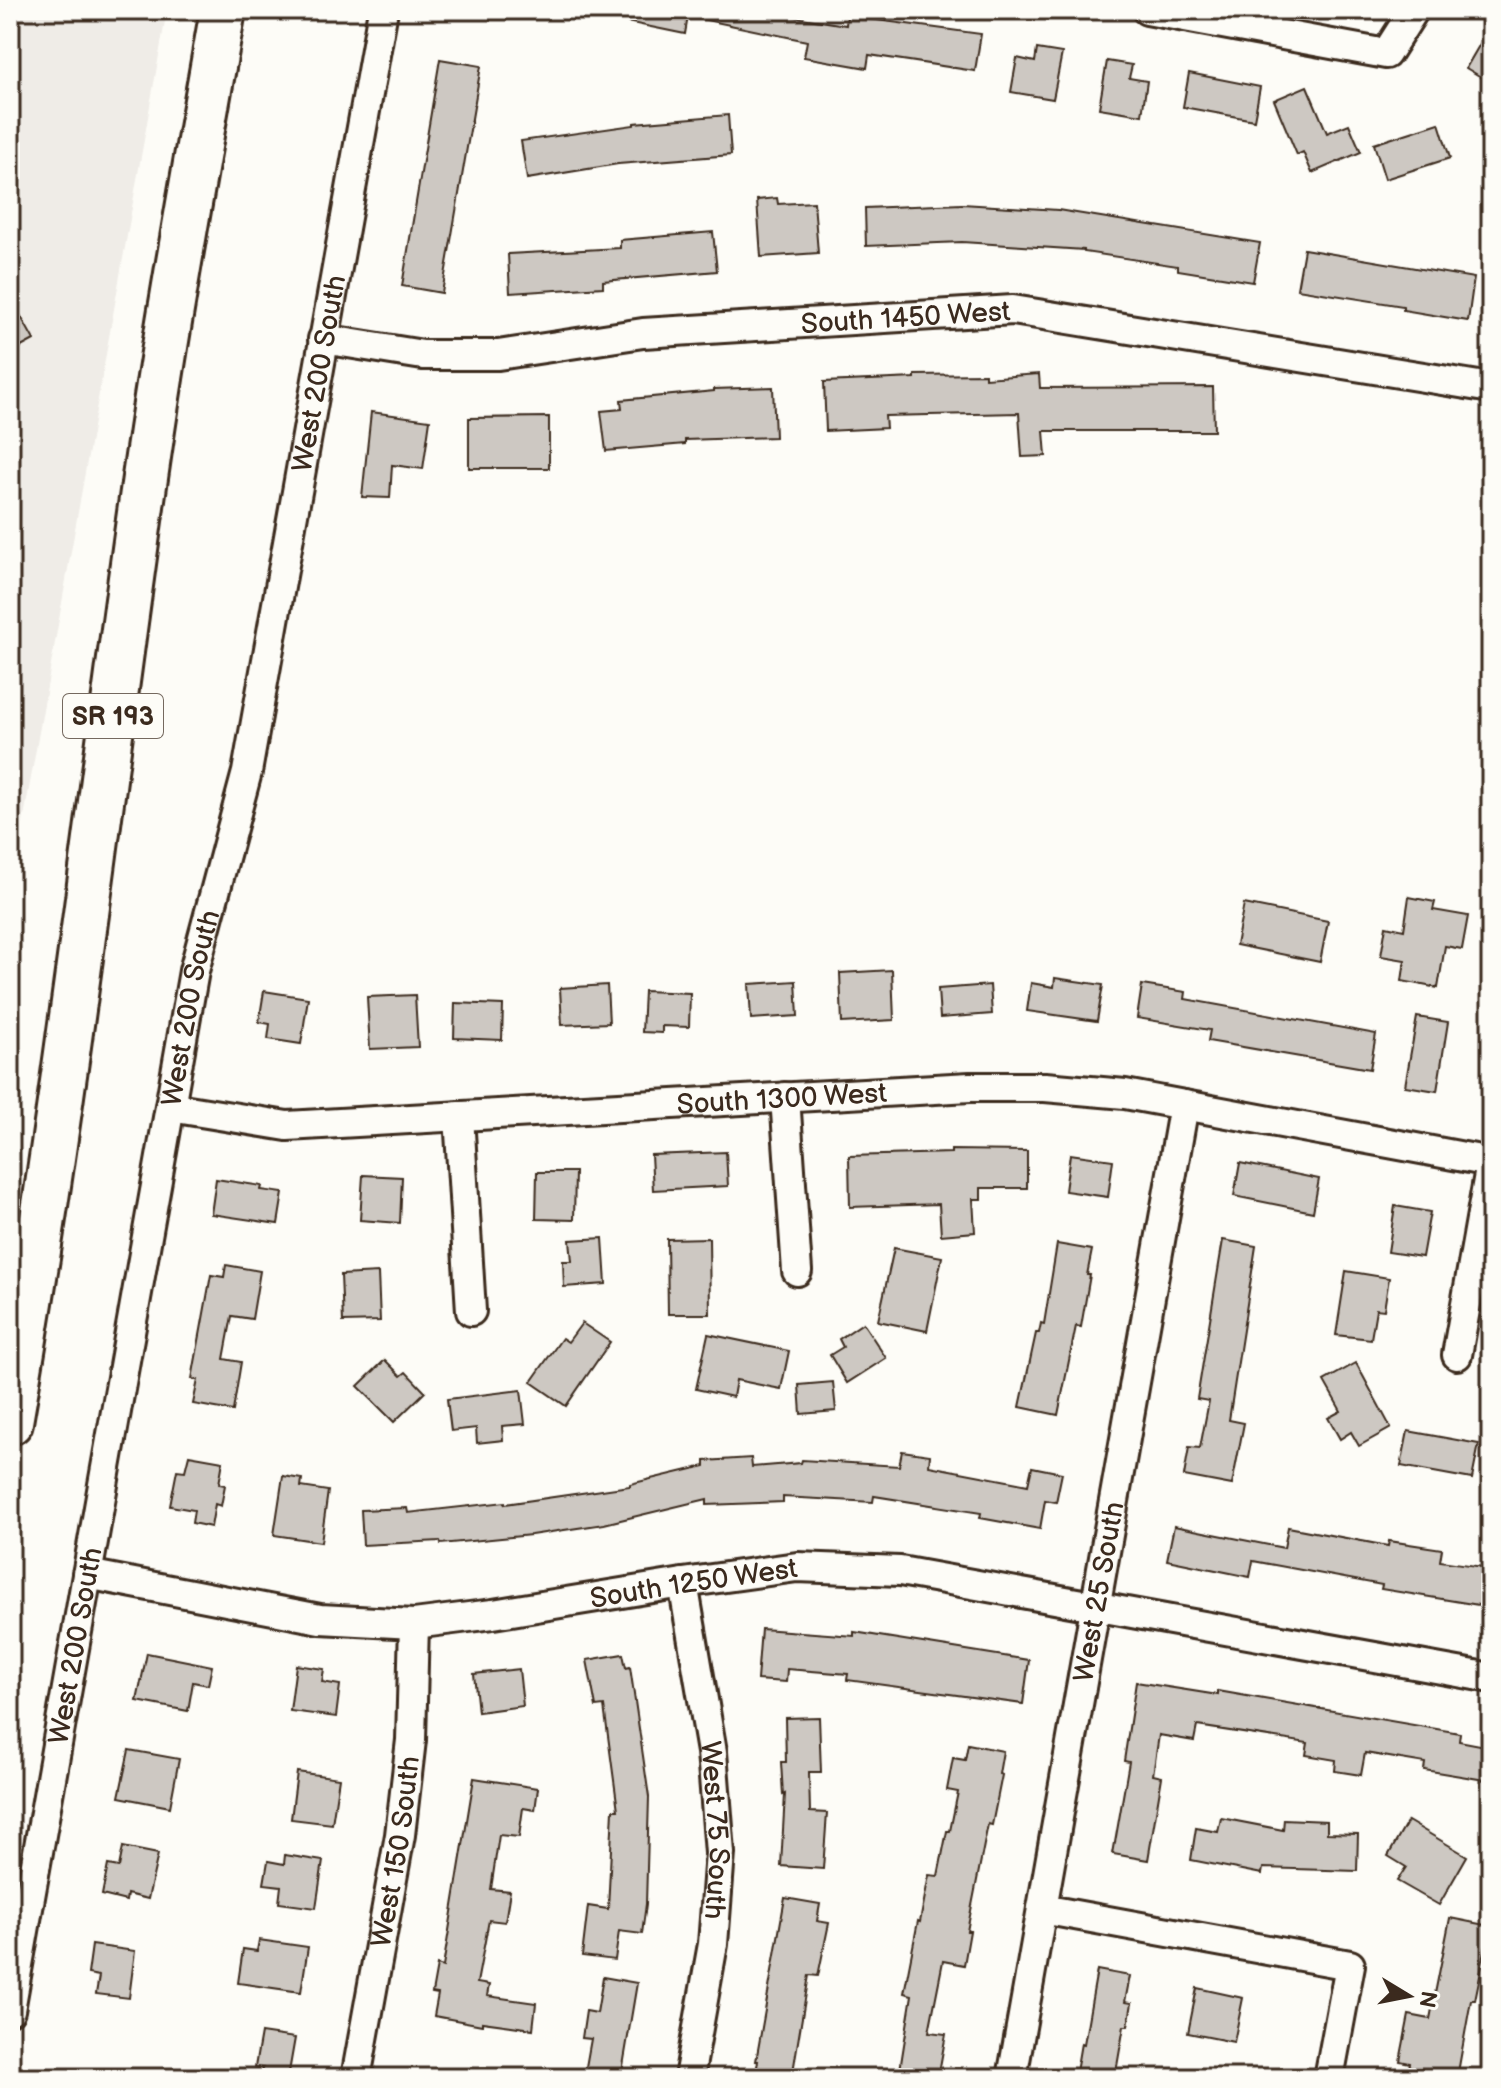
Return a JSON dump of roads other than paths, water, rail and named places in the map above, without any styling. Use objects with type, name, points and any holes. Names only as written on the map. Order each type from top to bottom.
[{"type":"main road","name":"SR 193","points":[[10,1422],[66,1057],[142,502],[179,260],[223,10]]},
{"type":"street","name":"West 200 South","points":[[10,2010],[194,971],[247,772],[383,10]]},
{"type":"street","points":[[1147,10],[1386,54],[1414,10]]},
{"type":"street","name":"South 1450 West","points":[[323,339],[423,355],[498,355],[643,333],[1013,310],[1488,387]]},
{"type":"street","name":"South 1300 West","points":[[170,1107],[287,1126],[970,1087],[1045,1087],[1125,1094],[1491,1162]]},
{"type":"street","points":[[785,1097],[797,1271]]},
{"type":"street","name":"West 25 South","points":[[1012,2078],[1184,1105]]},
{"type":"street","points":[[459,1116],[471,1311]]},
{"type":"street","points":[[1457,1355],[1491,1162]]},
{"type":"street","name":"South 1250 West","points":[[87,1574],[320,1619],[414,1624],[797,1567],[900,1571],[1491,1678]]},
{"type":"street","name":"West 75 South","points":[[683,1583],[712,1752],[720,1853],[713,1944],[689,2078]]},
{"type":"street","name":"West 150 South","points":[[356,2078],[400,1835],[411,1740],[414,1624]]},
{"type":"street","points":[[1042,1909],[1350,1965],[1329,2078]]}]
